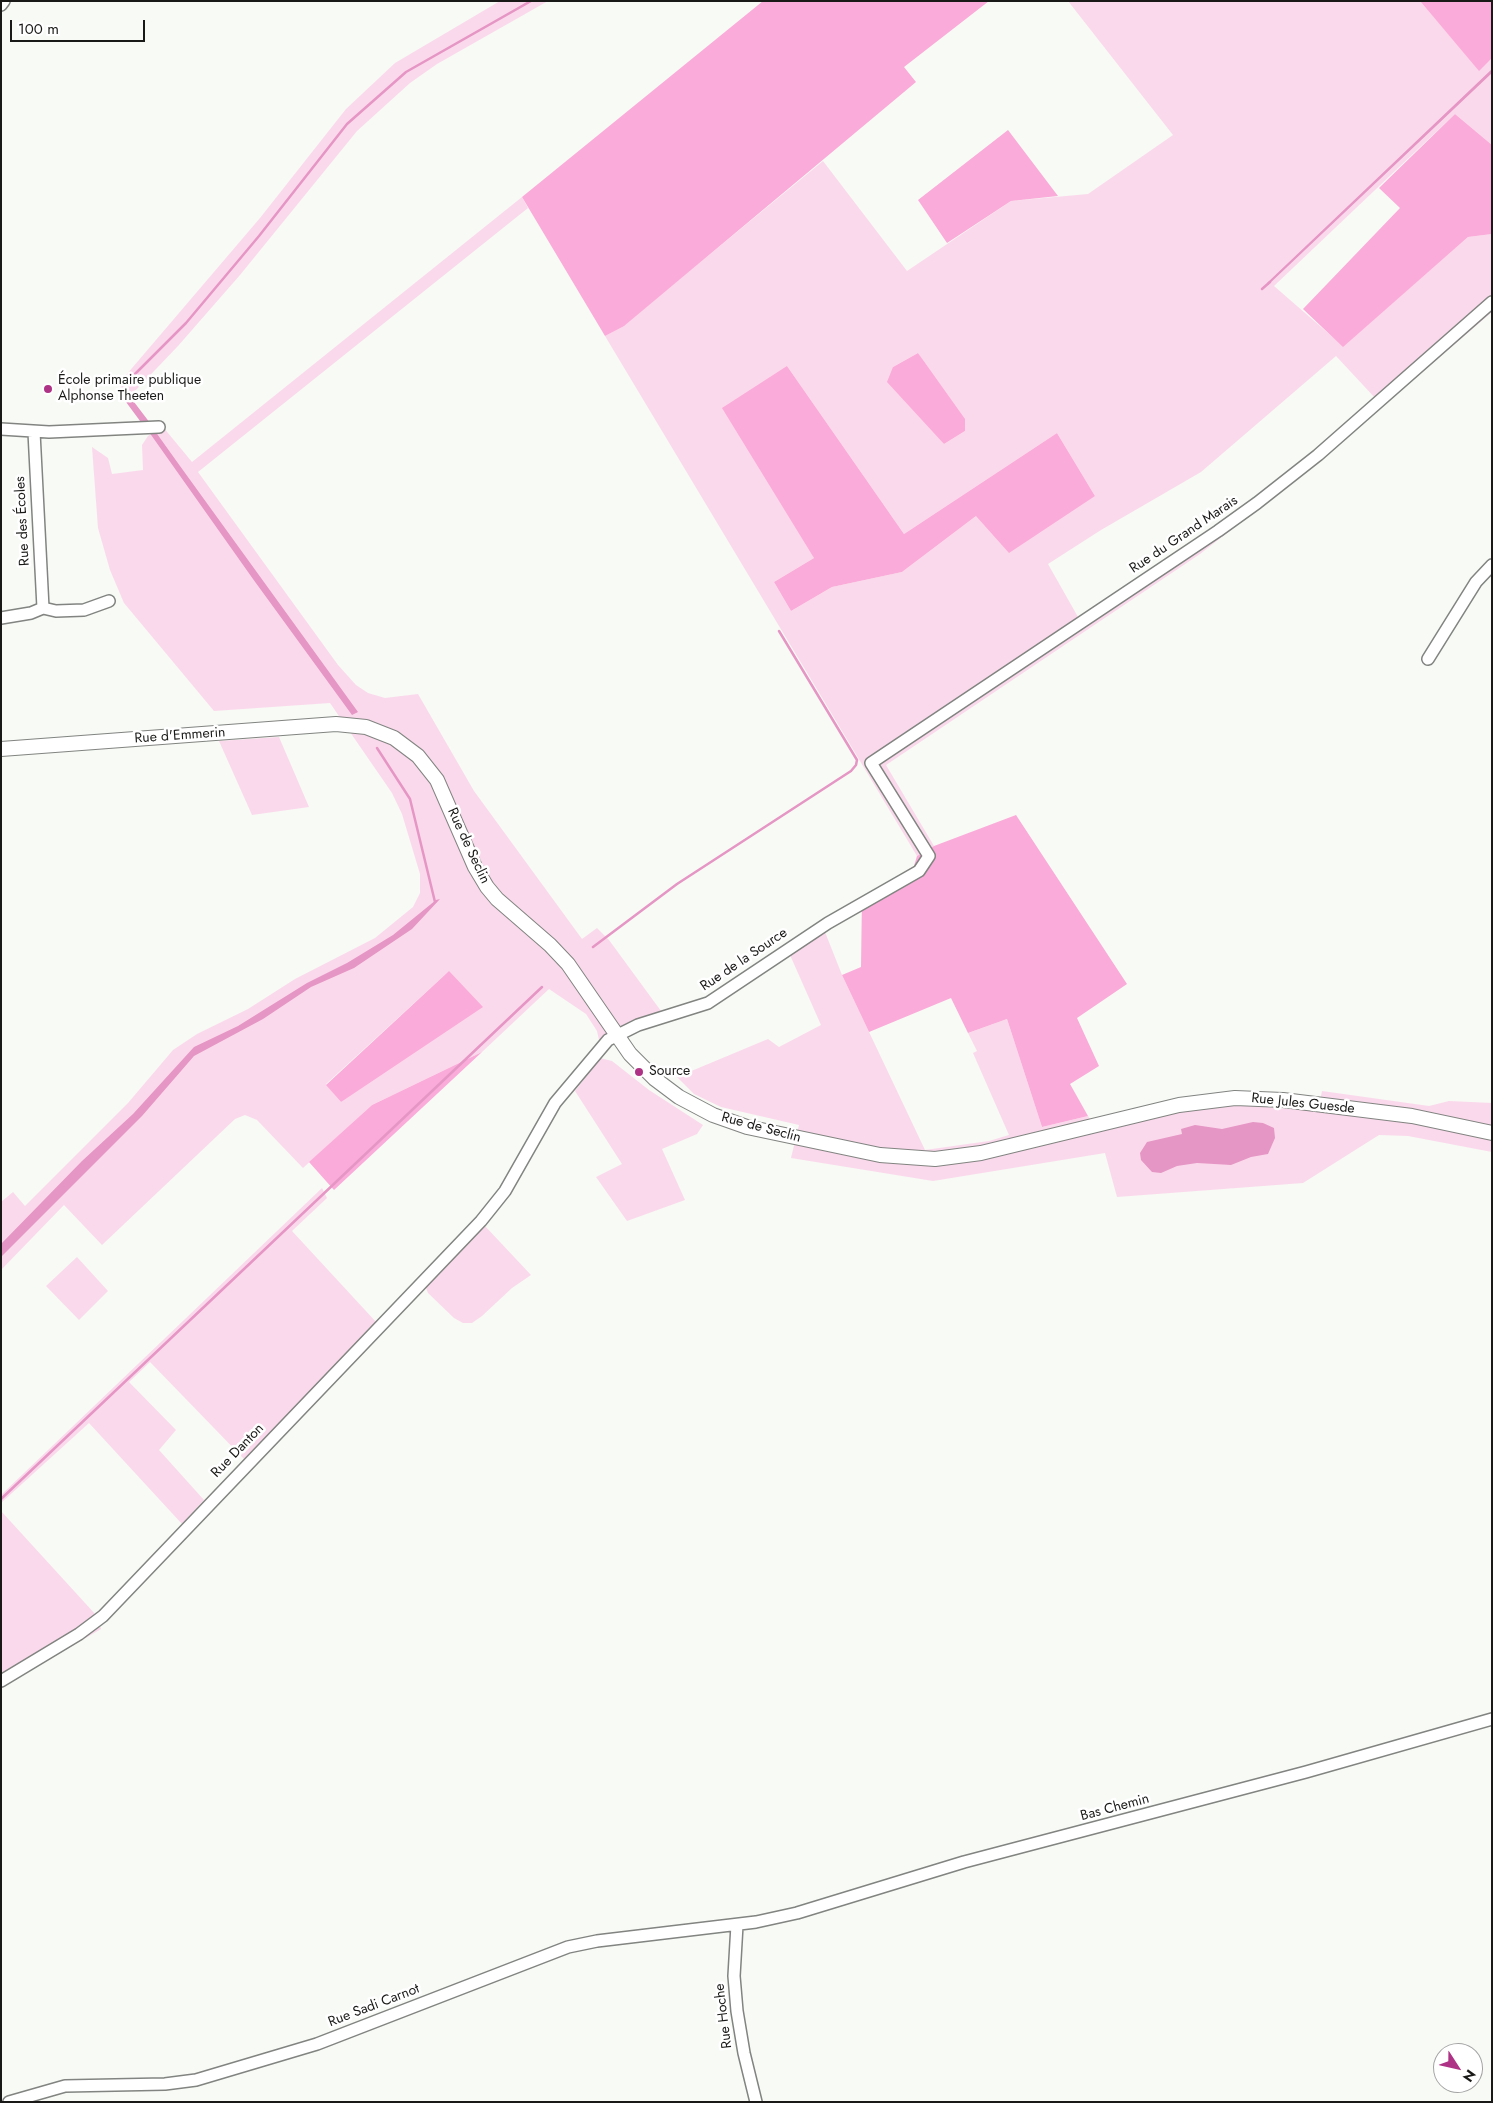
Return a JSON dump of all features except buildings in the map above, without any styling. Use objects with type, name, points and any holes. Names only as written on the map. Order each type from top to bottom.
[{"type":"main road","name":"Rue d'Emmerin","points":[[1,749],[326,725],[358,726]]},
{"type":"main road","name":"Rue de Seclin","points":[[358,726],[394,738],[424,761],[440,786],[475,867],[487,887],[506,908],[562,957],[635,1060],[662,1085],[687,1102],[713,1116],[770,1132],[890,1156],[935,1159],[981,1154],[1193,1103]]},
{"type":"main road","name":"Rue Jules Guesde","points":[[1193,1103],[1235,1098],[1259,1098],[1412,1116],[1465,1118],[1492,1122]]},
{"type":"main road","name":"Rue Jules Guesde","points":[[1412,1116],[1492,1133]]},
{"type":"street","points":[[1,5],[4,1]]},
{"type":"street","name":"Rue du Grand Marais","points":[[871,763],[1257,503],[1318,455],[1492,302]]},
{"type":"street","points":[[1,429],[34,432],[118,427],[141,429],[157,427]]},
{"type":"street","name":"Rue des Écoles","points":[[34,432],[43,608]]},
{"type":"street","points":[[1428,659],[1476,582],[1492,565]]},
{"type":"street","points":[[1,618],[32,613],[43,608],[56,611],[84,610],[109,601]]},
{"type":"street","name":"Rue de la Source","points":[[481,1221],[502,1196],[555,1103],[600,1048],[616,1035],[646,1022],[708,1003],[828,923],[919,872],[929,856],[871,763]]},
{"type":"street","name":"Rue Danton","points":[[1,1681],[79,1634],[102,1616],[481,1221]]},
{"type":"street","name":"Bas Chemin","points":[[741,1924],[796,1913],[964,1862],[1306,1772],[1492,1719]]},
{"type":"street","name":"Rue Sadi Carnot","points":[[9,2102],[65,2086],[165,2084],[196,2080],[317,2044],[568,1947],[597,1941],[741,1924]]},
{"type":"street","name":"Rue Hoche","points":[[741,1924],[734,1968],[744,2053],[756,2102]]},
{"type":"shaded area","points":[[500,1],[548,1],[437,64],[410,83],[357,131],[240,275],[178,346],[134,392],[120,392],[121,381],[260,218],[346,109],[395,63]]},
{"type":"shaded area","points":[[763,1],[989,1],[904,67],[916,82],[624,326],[605,336],[522,197]]},
{"type":"shaded area","points":[[1068,1],[1420,1],[1479,70],[1492,58],[1492,145],[1455,114],[1274,286],[1343,346],[1468,237],[1492,234],[1492,312],[1317,463],[1200,554],[886,765],[934,846],[917,856],[605,336],[624,325],[823,161],[907,271],[1011,201],[1088,194],[1173,135]],"holes":[[[918,353],[965,431],[944,444],[893,367]],[[1336,356],[1376,399],[1312,454],[1231,515],[1078,617],[1048,564],[1101,530],[1201,472]],[[787,366],[904,534],[1057,433],[1095,496],[976,516],[902,572],[832,587],[791,611],[774,582],[814,558]]]},
{"type":"shaded area","points":[[1420,1],[1492,1],[1492,58],[1479,71]]},
{"type":"shaded area","points":[[1492,69],[1492,73],[1268,285],[1267,283]]},
{"type":"shaded area","points":[[1455,114],[1492,145],[1492,234],[1468,237],[1343,347],[1303,309],[1400,208],[1379,188]]},
{"type":"shaded area","points":[[1008,130],[1058,196],[1011,201],[947,243],[918,200]]},
{"type":"shaded area","points":[[522,197],[528,208],[198,472],[338,665],[356,685],[368,693],[385,698],[418,694],[474,791],[582,939],[597,928],[609,940],[661,1011],[626,1024],[599,1040],[597,1031],[586,1014],[549,989],[482,1052],[372,1105],[303,1168],[257,1120],[245,1115],[235,1119],[102,1245],[64,1205],[1,1270],[1,1202],[13,1192],[25,1206],[128,1103],[173,1050],[197,1034],[248,1009],[295,979],[375,938],[413,907],[420,893],[420,874],[402,814],[392,793],[330,703],[214,711],[124,603],[110,570],[98,528],[92,447],[108,458],[112,474],[143,470],[142,445],[148,436],[163,427],[192,462]],"holes":[[[449,971],[341,1102],[326,1084]]]},
{"type":"shaded area","points":[[918,353],[965,419],[965,431],[944,444],[887,382],[893,367]]},
{"type":"shaded area","points":[[787,366],[904,534],[1057,433],[1095,496],[1009,553],[976,516],[902,572],[832,587],[791,611],[774,582],[814,558],[722,408]]},
{"type":"shaded area","points":[[131,398],[150,423],[143,425],[126,402]]},
{"type":"shaded area","points":[[155,431],[358,712],[352,715],[253,579],[149,432]]},
{"type":"shaded area","points":[[279,737],[309,807],[252,815],[219,741]]},
{"type":"shaded area","points":[[1016,815],[1127,984],[1077,1018],[1099,1066],[1070,1084],[1088,1116],[1042,1127],[1007,1019],[968,1033],[951,998],[869,1032],[842,975],[861,967],[862,898],[914,866],[917,856],[934,846]]},
{"type":"shaded area","points":[[440,899],[412,929],[354,968],[311,987],[263,1019],[194,1056],[142,1116],[1,1257],[1,1244],[82,1161],[133,1114],[194,1047],[238,1026],[307,983],[347,963],[393,935],[436,900]]},
{"type":"shaded area","points":[[825,932],[842,975],[925,1150],[989,1141],[1009,1135],[973,1053],[977,1051],[968,1033],[1007,1019],[1042,1127],[1088,1116],[1098,1131],[1193,1108],[1223,1104],[1318,1111],[1322,1091],[1429,1106],[1449,1101],[1492,1103],[1492,1152],[1408,1136],[1379,1135],[1303,1183],[1117,1197],[1105,1153],[933,1181],[791,1158],[799,1125],[721,1107],[694,1094],[677,1077],[768,1039],[779,1047],[821,1025],[790,955]]},
{"type":"shaded area","points":[[449,971],[483,1007],[341,1102],[326,1085]]},
{"type":"shaded area","points":[[482,1052],[334,1190],[309,1162],[372,1105]]},
{"type":"shaded area","points":[[600,1058],[612,1061],[649,1090],[703,1125],[697,1134],[662,1149],[685,1200],[627,1221],[596,1177],[622,1164],[575,1091]]},
{"type":"shaded area","points":[[1253,1122],[1263,1123],[1274,1128],[1275,1138],[1268,1154],[1251,1157],[1231,1165],[1197,1163],[1177,1166],[1161,1173],[1152,1172],[1141,1160],[1140,1153],[1147,1142],[1182,1134],[1181,1129],[1195,1125],[1222,1129]]},
{"type":"shaded area","points":[[322,1188],[327,1198],[292,1231],[377,1323],[244,1459],[150,1362],[129,1382],[176,1430],[159,1450],[204,1500],[182,1524],[89,1423],[1,1503],[1,1495]]},
{"type":"shaded area","points":[[484,1225],[531,1275],[512,1288],[482,1316],[472,1323],[463,1323],[454,1318],[428,1293],[426,1288],[428,1281]]},
{"type":"shaded area","points":[[77,1257],[108,1291],[79,1320],[46,1286]]},
{"type":"shaded area","points":[[1,1511],[96,1615],[101,1629],[1,1688]]},
{"type":"waterway","points":[[130,403],[124,395],[126,383],[186,323],[259,236],[347,124],[406,72],[531,1]]},
{"type":"waterway","points":[[1262,289],[1270,282]]},
{"type":"waterway","points":[[593,947],[677,884],[851,771],[856,765],[857,760],[779,631]]},
{"type":"waterway","points":[[377,748],[410,799],[435,902]]},
{"type":"waterway","points":[[1,1499],[542,987]]},
{"type":"place","name":"École primaire publique Alphonse Theeten","points":[[48,389]]},
{"type":"place","name":"Source","points":[[639,1072]]}]
